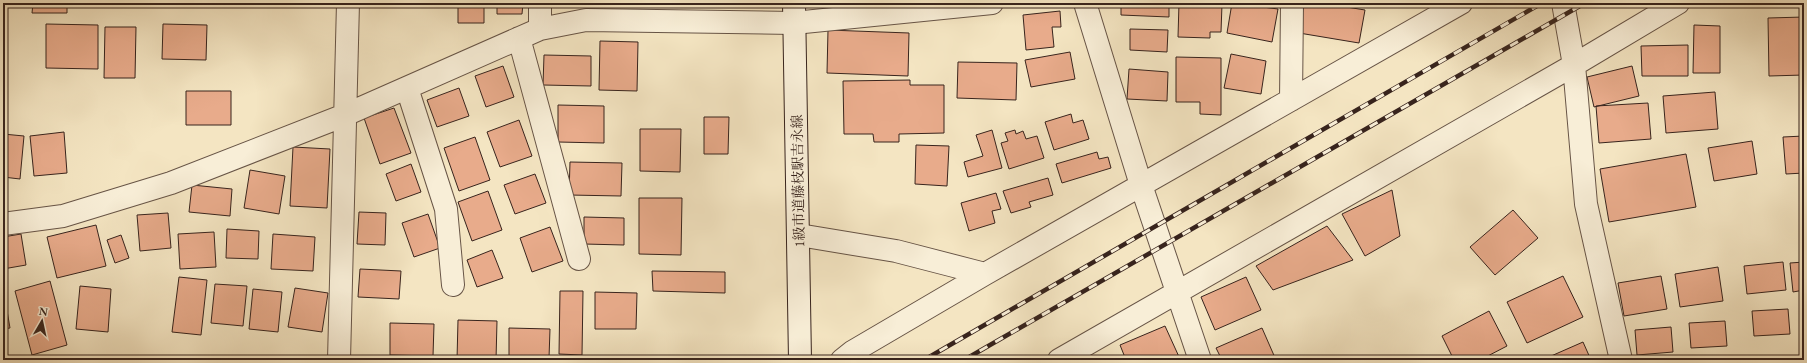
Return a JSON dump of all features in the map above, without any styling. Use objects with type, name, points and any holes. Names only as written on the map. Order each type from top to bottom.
[{"type":"street","points":[[339,360],[348,3]]},
{"type":"street","points":[[540,3],[540,29]]},
{"type":"street","points":[[3,224],[63,216],[163,185],[345,115],[540,29],[617,12],[794,13],[992,3]]},
{"type":"street","points":[[1085,3],[1141,185],[1200,360]]},
{"type":"street","points":[[1291,100],[1292,3]]},
{"type":"street","points":[[842,360],[852,352],[985,274],[1461,3]]},
{"type":"street","points":[[1563,3],[1574,65],[1586,204],[1621,360]]},
{"type":"street","points":[[1060,360],[1574,65],[1678,3]]},
{"type":"street","name":"1級市道藤枝駅吉永線","points":[[794,13],[800,360]]},
{"type":"street","points":[[519,38],[579,259]]},
{"type":"street","points":[[407,88],[446,209],[453,285]]},
{"type":"street","points":[[799,235],[896,251],[985,274]]},
{"type":"building","points":[[3,3],[11,3],[11,5],[3,5]]},
{"type":"building","points":[[33,3],[67,3],[67,13],[32,13]]},
{"type":"building","points":[[458,3],[484,3],[484,23],[458,23]]},
{"type":"building","points":[[497,3],[523,3],[522,14],[497,14]]},
{"type":"building","points":[[1121,3],[1169,3],[1169,17],[1121,15]]},
{"type":"building","points":[[1179,3],[1222,4],[1221,32],[1210,32],[1210,38],[1178,37]]},
{"type":"building","points":[[1232,3],[1278,9],[1272,42],[1227,33]]},
{"type":"building","points":[[1304,3],[1322,3],[1365,10],[1359,43],[1299,33]]},
{"type":"building","points":[[1060,11],[1061,27],[1052,27],[1054,47],[1026,50],[1023,15]]},
{"type":"building","points":[[1804,17],[1804,75],[1769,76],[1768,18]]},
{"type":"building","points":[[46,24],[98,25],[98,69],[46,68]]},
{"type":"building","points":[[163,24],[207,25],[206,60],[162,59]]},
{"type":"building","points":[[1694,25],[1720,26],[1720,73],[1693,73]]},
{"type":"building","points":[[105,27],[136,27],[135,78],[104,78]]},
{"type":"building","points":[[1130,29],[1168,30],[1167,52],[1130,50]]},
{"type":"building","points":[[828,30],[909,33],[908,76],[827,73]]},
{"type":"building","points":[[600,41],[638,42],[637,91],[599,90]]},
{"type":"building","points":[[1688,45],[1688,76],[1642,76],[1641,46]]},
{"type":"building","points":[[1070,52],[1075,79],[1031,87],[1025,60]]},
{"type":"building","points":[[1231,54],[1266,61],[1261,94],[1224,88]]},
{"type":"building","points":[[544,55],[591,56],[591,86],[543,85]]},
{"type":"building","points":[[1176,57],[1221,58],[1221,115],[1200,114],[1200,102],[1176,102]]},
{"type":"building","points":[[958,62],[1017,63],[1016,100],[957,98]]},
{"type":"building","points":[[503,66],[514,97],[486,107],[475,76]]},
{"type":"building","points":[[1632,66],[1639,96],[1594,107],[1587,77]]},
{"type":"building","points":[[1129,69],[1168,72],[1167,101],[1127,99]]},
{"type":"building","points":[[910,80],[910,85],[944,85],[944,133],[899,134],[899,142],[874,142],[873,134],[844,134],[843,81]]},
{"type":"building","points":[[459,88],[469,116],[437,127],[427,100]]},
{"type":"building","points":[[186,91],[231,91],[231,125],[186,125]]},
{"type":"building","points":[[1715,92],[1718,129],[1666,133],[1663,96]]},
{"type":"building","points":[[1648,103],[1651,139],[1599,143],[1596,106]]},
{"type":"building","points":[[558,105],[604,106],[604,143],[558,142]]},
{"type":"building","points":[[394,108],[411,153],[380,164],[364,118]]},
{"type":"building","points":[[1071,114],[1073,123],[1083,120],[1089,139],[1054,150],[1045,122]]},
{"type":"building","points":[[704,117],[729,117],[728,154],[704,154]]},
{"type":"building","points":[[519,120],[532,156],[500,167],[487,132]]},
{"type":"building","points":[[640,129],[681,129],[680,172],[640,171]]},
{"type":"building","points":[[992,130],[1002,168],[968,177],[964,162],[983,156],[976,135]]},
{"type":"building","points":[[1015,130],[1016,134],[1023,131],[1026,139],[1037,136],[1044,158],[1009,169],[1001,143],[1008,141],[1005,133]]},
{"type":"building","points":[[64,132],[67,173],[34,176],[30,136]]},
{"type":"building","points":[[3,134],[24,136],[20,179],[3,177]]},
{"type":"building","points":[[1804,136],[1804,173],[1786,174],[1783,137]]},
{"type":"building","points":[[475,137],[490,180],[459,191],[444,148]]},
{"type":"building","points":[[1752,141],[1757,174],[1714,181],[1708,148]]},
{"type":"building","points":[[916,145],[949,146],[947,186],[915,184]]},
{"type":"building","points":[[293,147],[330,149],[327,208],[290,206]]},
{"type":"building","points":[[1097,152],[1099,159],[1108,157],[1111,168],[1062,183],[1056,164]]},
{"type":"building","points":[[1686,154],[1696,207],[1609,222],[1600,169]]},
{"type":"building","points":[[570,162],[622,163],[621,196],[569,195]]},
{"type":"building","points":[[411,164],[421,192],[396,201],[386,174]]},
{"type":"building","points":[[250,170],[285,176],[279,214],[244,208]]},
{"type":"building","points":[[535,174],[546,203],[515,214],[504,185]]},
{"type":"building","points":[[1048,178],[1053,195],[1029,202],[1031,207],[1011,213],[1003,191]]},
{"type":"building","points":[[192,185],[232,189],[230,216],[189,212]]},
{"type":"building","points":[[1392,190],[1400,236],[1365,256],[1342,214]]},
{"type":"building","points":[[488,191],[502,230],[472,241],[458,202]]},
{"type":"building","points":[[996,193],[1001,209],[992,211],[995,223],[969,231],[961,203]]},
{"type":"building","points":[[639,198],[682,198],[681,255],[639,254]]},
{"type":"building","points":[[1513,210],[1538,238],[1495,275],[1470,247]]},
{"type":"building","points":[[359,212],[386,213],[385,245],[357,244]]},
{"type":"building","points":[[168,213],[171,248],[140,251],[137,215]]},
{"type":"building","points":[[428,214],[440,248],[414,257],[402,223]]},
{"type":"building","points":[[584,217],[624,218],[624,245],[584,244]]},
{"type":"building","points":[[96,225],[106,266],[57,278],[47,237]]},
{"type":"building","points":[[1327,226],[1353,260],[1273,290],[1256,266]]},
{"type":"building","points":[[550,227],[563,261],[532,272],[520,238]]},
{"type":"building","points":[[227,229],[259,231],[258,259],[226,258]]},
{"type":"building","points":[[214,232],[216,267],[180,269],[178,234]]},
{"type":"building","points":[[21,234],[26,265],[3,269],[3,237]]},
{"type":"building","points":[[273,234],[315,237],[313,271],[271,269]]},
{"type":"building","points":[[121,235],[129,258],[115,263],[107,240]]},
{"type":"building","points":[[492,250],[503,278],[477,287],[467,260]]},
{"type":"building","points":[[1783,262],[1786,290],[1747,294],[1744,266]]},
{"type":"building","points":[[1804,262],[1804,290],[1793,292],[1790,263]]},
{"type":"building","points":[[1718,267],[1723,301],[1680,307],[1675,274]]},
{"type":"building","points":[[360,269],[401,271],[399,299],[358,297]]},
{"type":"building","points":[[652,271],[725,272],[725,293],[653,291]]},
{"type":"building","points":[[1563,276],[1583,317],[1527,343],[1507,302]]},
{"type":"building","points":[[1661,276],[1667,309],[1624,316],[1618,283]]},
{"type":"building","points":[[179,277],[207,280],[201,335],[172,332]]},
{"type":"building","points":[[1246,277],[1261,310],[1215,330],[1201,297]]},
{"type":"building","points":[[50,281],[67,345],[32,355],[15,291]]},
{"type":"building","points":[[215,284],[247,286],[243,326],[211,323]]},
{"type":"building","points":[[80,286],[111,289],[108,332],[76,329]]},
{"type":"building","points":[[3,287],[10,328],[3,329]]},
{"type":"building","points":[[295,288],[328,293],[322,332],[288,327]]},
{"type":"building","points":[[253,289],[282,292],[278,332],[249,329]]},
{"type":"building","points":[[560,291],[583,291],[582,355],[559,354]]},
{"type":"building","points":[[595,292],[637,293],[636,329],[595,329]]},
{"type":"building","points":[[1788,309],[1790,334],[1754,336],[1752,311]]},
{"type":"building","points":[[1489,311],[1507,346],[1480,360],[1454,360],[1442,336]]},
{"type":"building","points":[[458,320],[497,321],[496,360],[457,360]]},
{"type":"building","points":[[1725,321],[1727,346],[1691,348],[1689,323]]},
{"type":"building","points":[[390,323],[434,324],[433,356],[390,355]]},
{"type":"building","points":[[1165,326],[1180,359],[1126,360],[1120,345]]},
{"type":"building","points":[[1671,327],[1673,352],[1637,355],[1635,330]]},
{"type":"building","points":[[509,328],[550,329],[549,358],[509,358]]},
{"type":"building","points":[[1262,328],[1276,360],[1222,360],[1216,348]]},
{"type":"building","points":[[1583,342],[1591,360],[1542,360]]},
{"type":"railway","points":[[924,360],[1542,3]]},
{"type":"railway","points":[[964,360],[1585,3]]}]
